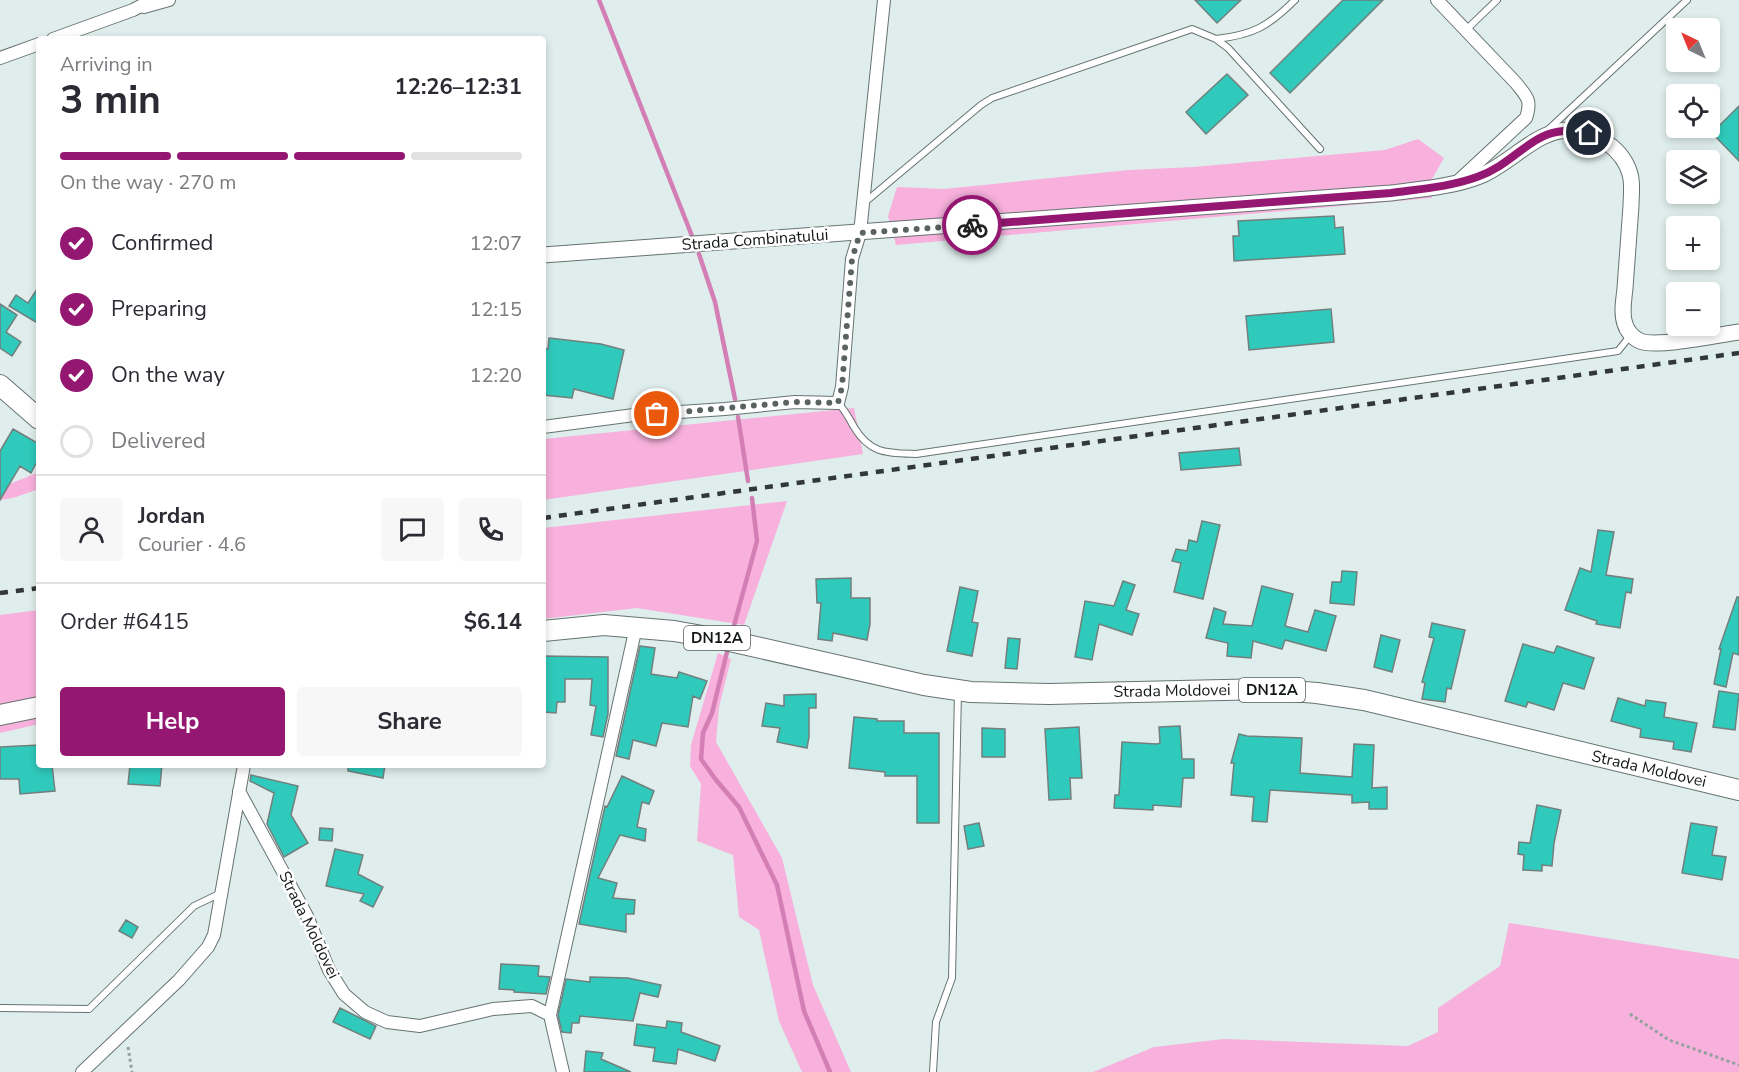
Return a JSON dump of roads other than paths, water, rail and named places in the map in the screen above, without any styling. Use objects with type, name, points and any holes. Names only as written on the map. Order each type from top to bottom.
[{"type":"main road","points":[[0,385],[36,416]]},
{"type":"main road","name":"Strada Moldovei","points":[[546,631],[604,625],[636,627],[725,640],[924,686],[958,690],[1049,694],[1267,689],[1317,693],[1364,700],[1739,790]]},
{"type":"main road","points":[[0,715],[36,708]]},
{"type":"main road","points":[[0,723],[36,718]]},
{"type":"street","points":[[133,10],[152,0]]},
{"type":"street","points":[[61,36],[133,10],[169,0]]},
{"type":"street","points":[[546,427],[634,415],[795,402],[838,403],[842,387],[852,259],[860,233],[884,0]]},
{"type":"street","points":[[1437,0],[1527,96],[1530,106],[1526,118],[1454,184]]},
{"type":"street","points":[[0,58],[36,45]]},
{"type":"street","name":"Strada Combinatului","points":[[546,255],[1391,193],[1454,184],[1494,170],[1540,138],[1561,130],[1573,130],[1589,133],[1610,145],[1620,154],[1632,182],[1623,308],[1625,324],[1631,335]]},
{"type":"street","points":[[1631,335],[1640,341],[1656,343],[1739,333]]},
{"type":"street","points":[[563,1072],[550,1015],[636,627]]},
{"type":"street","points":[[82,1072],[179,980],[208,947],[214,935],[243,768]]},
{"type":"street","name":"Strada Moldovei","points":[[239,791],[307,916],[329,970],[344,993],[365,1012],[387,1022],[420,1026],[493,1009],[532,1006],[550,1015]]},
{"type":"lane","points":[[1216,39],[1238,37],[1256,30],[1276,20],[1295,0]]},
{"type":"lane","points":[[1465,30],[1497,0]]},
{"type":"lane","points":[[1540,138],[1687,0]]},
{"type":"lane","points":[[863,204],[981,105],[993,98],[1192,29],[1216,39],[1228,48],[1320,149]]},
{"type":"lane","points":[[838,403],[845,410],[864,441],[874,449],[916,454],[1618,351],[1631,335]]},
{"type":"lane","points":[[933,1072],[936,1022],[952,978],[958,690]]},
{"type":"lane","points":[[0,1008],[88,1009],[194,906],[221,893]]},
{"type":"waterway","points":[[599,0],[692,236]]},
{"type":"waterway","points":[[699,254],[715,302],[735,399]]},
{"type":"waterway","points":[[738,417],[748,481]]},
{"type":"waterway","points":[[732,633],[757,541],[752,498]]},
{"type":"waterway","points":[[728,648],[712,713],[703,733],[701,759],[739,807],[777,885],[804,1011],[830,1072]]},
{"type":"railway","points":[[546,518],[1739,353]]},
{"type":"railway","points":[[0,593],[36,588]]}]
